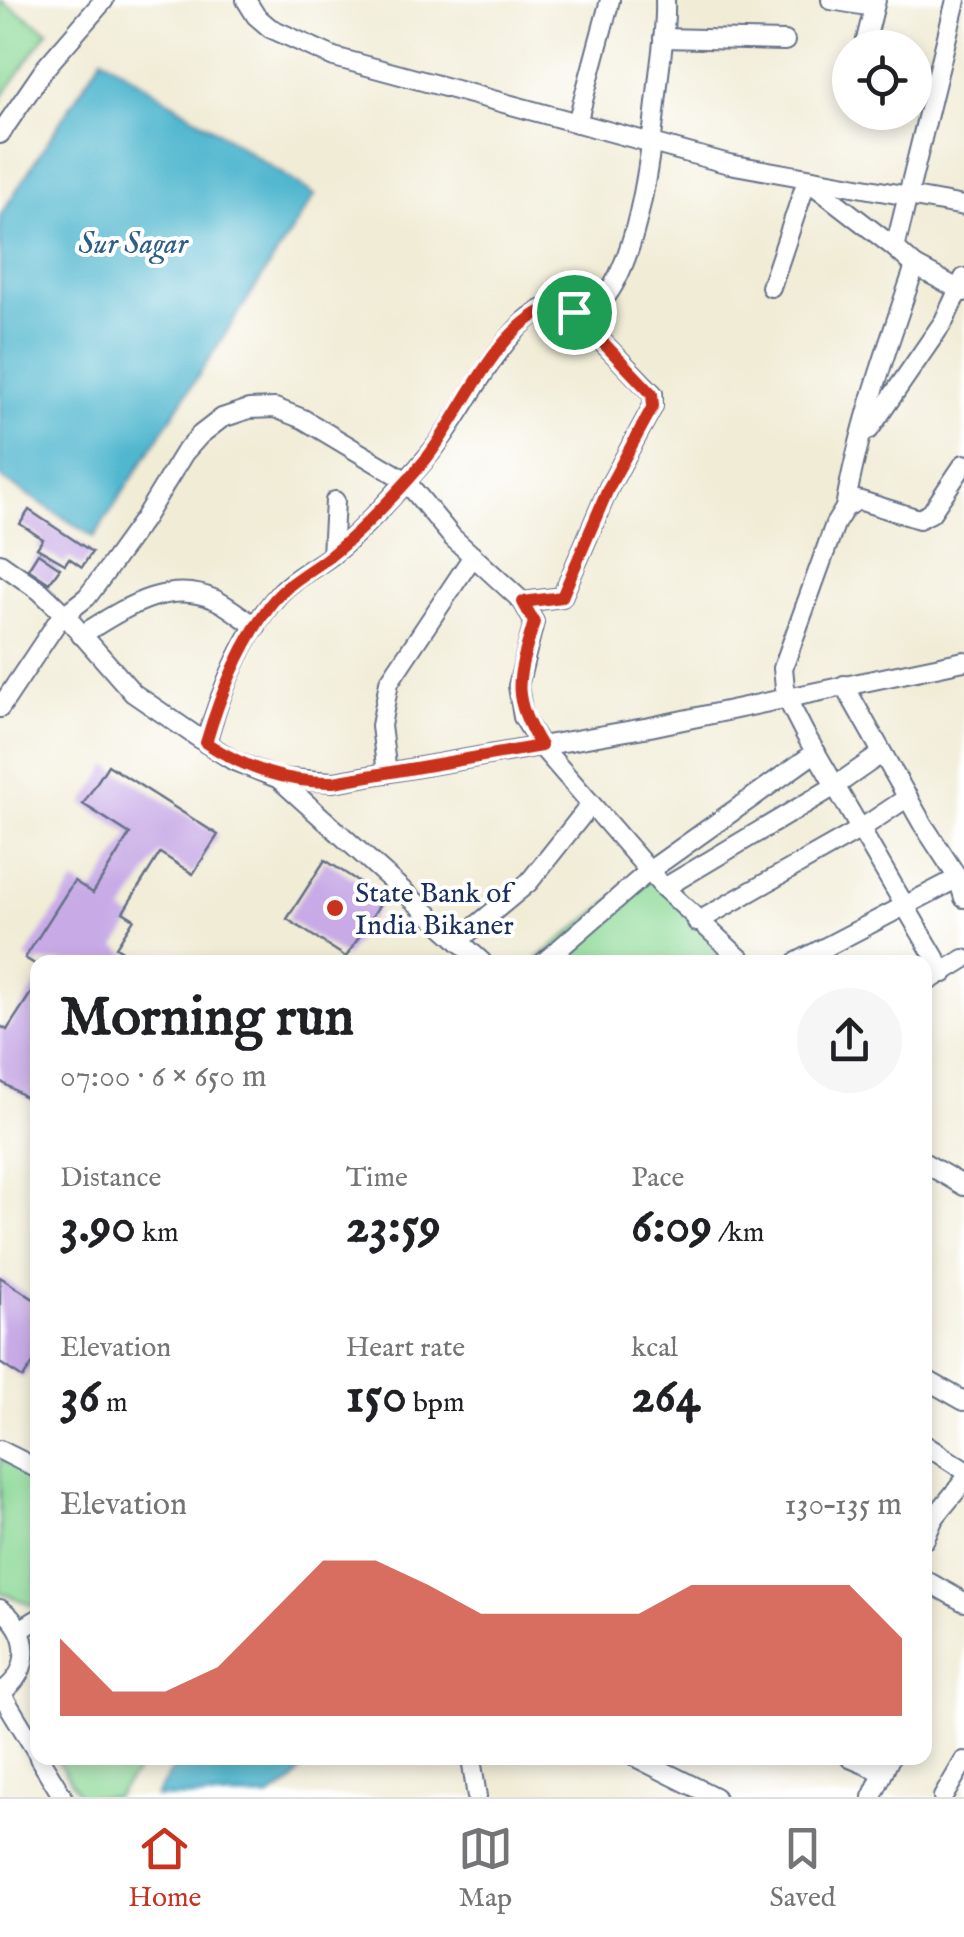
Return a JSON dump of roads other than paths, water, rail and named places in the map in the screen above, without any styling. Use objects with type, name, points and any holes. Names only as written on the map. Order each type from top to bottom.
[{"type":"street","points":[[0,134],[46,66],[104,0]]},
{"type":"street","points":[[246,0],[270,28],[334,56],[729,164],[964,206]]},
{"type":"street","points":[[578,122],[610,0]]},
{"type":"street","points":[[206,743],[226,682],[279,594],[332,555],[425,460],[478,380],[521,326],[550,307],[574,312],[589,309],[604,299],[616,280],[626,256],[654,141],[665,0]]},
{"type":"street","points":[[831,0],[874,4],[868,30]]},
{"type":"street","points":[[895,248],[956,0]]},
{"type":"street","points":[[663,38],[785,41]]},
{"type":"street","points":[[807,180],[916,266],[963,287],[918,362],[861,441]]},
{"type":"street","points":[[771,287],[807,180]]},
{"type":"street","points":[[916,266],[892,334],[844,508],[834,524],[783,668],[786,697],[944,972]]},
{"type":"street","points":[[523,602],[562,597],[609,487],[653,406],[652,394],[574,312]]},
{"type":"street","points":[[0,708],[64,614],[87,597],[102,577],[200,435],[222,418],[250,409],[275,408],[302,419],[405,480],[452,538],[523,602],[534,622],[518,686],[523,717],[541,746],[664,888],[736,955]]},
{"type":"street","points":[[844,508],[858,500],[919,519],[931,513],[964,464]]},
{"type":"street","points":[[332,555],[335,501]]},
{"type":"street","points":[[387,773],[380,726],[389,682],[472,556]]},
{"type":"street","points":[[0,563],[40,591],[64,614],[133,693],[234,761],[277,778],[334,782],[387,773],[964,661]]},
{"type":"street","points":[[80,634],[138,602],[181,593],[218,601],[256,628]]},
{"type":"street","points":[[844,686],[958,878],[964,898]]},
{"type":"street","points":[[552,955],[649,871],[816,752]]},
{"type":"street","points":[[664,888],[835,786],[881,754]]},
{"type":"street","points":[[277,778],[474,955]]},
{"type":"street","points":[[697,922],[859,830],[908,796]]},
{"type":"street","points":[[458,941],[529,882],[591,804]]},
{"type":"street","points":[[811,955],[958,878]]},
{"type":"street","points":[[932,979],[964,959]]},
{"type":"street","points":[[932,1167],[964,1186]]},
{"type":"street","points":[[932,1383],[964,1401]]},
{"type":"street","points":[[932,1449],[964,1470]]},
{"type":"street","points":[[0,1450],[30,1465]]},
{"type":"street","points":[[932,1523],[964,1480]]},
{"type":"street","points":[[932,1584],[964,1602]]},
{"type":"street","points":[[0,1609],[20,1630],[26,1653],[14,1682],[1,1693],[30,1742]]},
{"type":"street","points":[[20,1630],[30,1624]]},
{"type":"street","points":[[944,1797],[964,1762]]},
{"type":"street","points":[[43,1765],[62,1797]]},
{"type":"street","points":[[472,1765],[477,1797]]},
{"type":"street","points":[[651,1765],[715,1797]]},
{"type":"street","points":[[872,1797],[886,1765]]},
{"type":"water","name":"Sur Sagar","points":[[102,57],[315,195],[94,537],[0,477],[0,216]]},
{"type":"water","points":[[176,1765],[304,1765],[292,1783],[269,1797],[155,1797]]},
{"type":"place","name":"State Bank of India Bikaner","points":[[335,908]]}]
